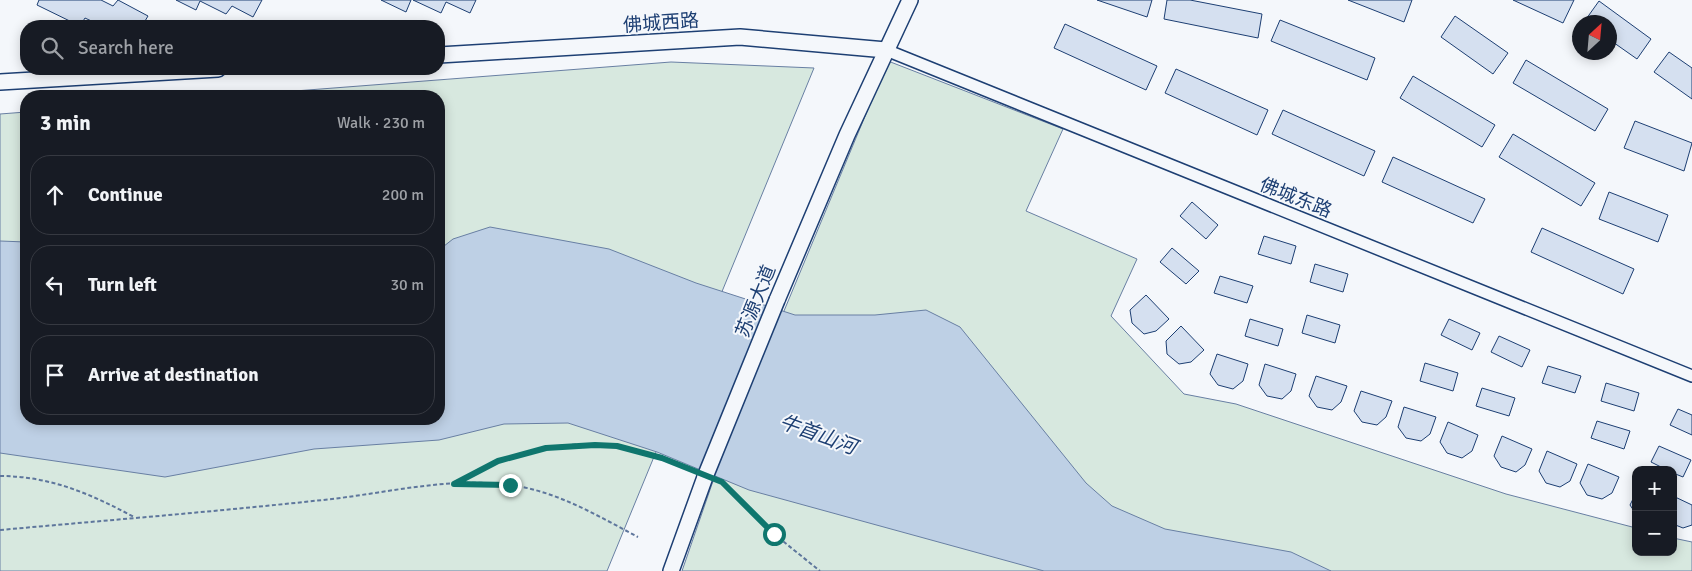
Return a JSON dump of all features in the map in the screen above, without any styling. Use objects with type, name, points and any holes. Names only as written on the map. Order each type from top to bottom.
[{"type":"main road","name":"苏源大道","points":[[671,571],[705,476],[777,300],[847,135],[910,0]]},
{"type":"main road","name":"佛城西路","points":[[445,55],[740,37],[886,50]]},
{"type":"main road","points":[[0,82],[117,75]]},
{"type":"street","name":"佛城东路","points":[[886,50],[1692,376]]},
{"type":"path","points":[[454,484],[498,461],[546,448],[595,445],[617,446],[638,451],[722,482],[774,534],[820,571]]},
{"type":"path","points":[[0,476],[38,479],[72,487],[135,518]]},
{"type":"path","points":[[0,530],[333,498],[454,484],[510,485],[536,491],[570,502],[638,538]]},
{"type":"shaded area","points":[[888,61],[1063,129],[1026,211],[1137,259],[1111,316],[1184,394],[1236,404],[1506,494],[1632,527],[1632,556],[1677,556],[1677,539],[1692,542],[1692,571],[682,571],[712,484]]},
{"type":"shaded area","points":[[671,62],[814,68],[607,571],[0,571],[0,114],[20,112],[20,425],[445,425],[445,90],[308,90]]},
{"type":"water","name":"牛首山河","points":[[490,227],[609,249],[696,283],[795,315],[875,315],[926,310],[960,327],[1086,483],[1112,506],[1165,529],[1291,552],[1331,571],[1044,571],[749,490],[657,452],[568,423],[504,424],[439,440],[314,449],[165,477],[0,453],[0,241],[20,242],[20,425],[445,425],[445,245],[453,239]]},
{"type":"building","points":[[39,0],[101,0],[113,6],[118,0],[148,16],[146,20],[89,20],[85,18],[84,20],[68,20],[37,5]]},
{"type":"building","points":[[176,0],[262,0],[253,17],[232,6],[226,14],[200,1],[196,10]]},
{"type":"building","points":[[381,0],[411,0],[406,12]]},
{"type":"building","points":[[413,0],[476,0],[470,13],[446,2],[441,13]]},
{"type":"building","points":[[1097,0],[1152,0],[1147,17]]},
{"type":"building","points":[[1167,0],[1190,0],[1262,14],[1258,38],[1164,19]]},
{"type":"building","points":[[1348,0],[1412,0],[1404,22]]},
{"type":"building","points":[[1513,0],[1574,0],[1563,23]]},
{"type":"building","points":[[1599,1],[1651,39],[1637,59],[1617,45],[1617,15],[1589,15]]},
{"type":"building","points":[[1455,16],[1508,53],[1493,74],[1441,37]]},
{"type":"building","points":[[1280,20],[1375,58],[1367,80],[1271,41]]},
{"type":"building","points":[[1065,24],[1157,66],[1146,90],[1054,48]]},
{"type":"building","points":[[1669,52],[1692,68],[1692,99],[1654,72]]},
{"type":"building","points":[[1526,60],[1608,109],[1595,131],[1513,83]]},
{"type":"building","points":[[1176,69],[1268,110],[1257,135],[1165,93]]},
{"type":"building","points":[[1413,76],[1495,125],[1482,147],[1400,98]]},
{"type":"building","points":[[1283,110],[1375,151],[1364,176],[1272,134]]},
{"type":"building","points":[[1635,121],[1692,143],[1684,171],[1624,148]]},
{"type":"building","points":[[1513,134],[1595,183],[1581,206],[1499,157]]},
{"type":"building","points":[[1393,157],[1485,199],[1473,223],[1382,182]]},
{"type":"building","points":[[1609,192],[1668,215],[1658,242],[1599,219]]},
{"type":"building","points":[[1192,202],[1218,225],[1206,239],[1180,216]]},
{"type":"building","points":[[1542,228],[1634,269],[1623,294],[1531,252]]},
{"type":"building","points":[[1264,236],[1296,246],[1291,264],[1258,254]]},
{"type":"building","points":[[1172,248],[1199,271],[1186,284],[1160,262]]},
{"type":"building","points":[[1315,264],[1348,274],[1343,292],[1310,282]]},
{"type":"building","points":[[1220,276],[1253,286],[1247,303],[1214,293]]},
{"type":"building","points":[[1146,295],[1169,319],[1156,331],[1144,334],[1132,323],[1130,310]]},
{"type":"building","points":[[1307,315],[1340,325],[1335,343],[1302,333]]},
{"type":"building","points":[[1250,319],[1283,329],[1278,346],[1245,336]]},
{"type":"building","points":[[1449,319],[1480,333],[1472,350],[1441,335]]},
{"type":"building","points":[[1181,326],[1204,350],[1191,362],[1179,364],[1167,354],[1166,341]]},
{"type":"building","points":[[1499,336],[1530,350],[1522,367],[1491,352]]},
{"type":"building","points":[[1217,354],[1248,364],[1243,381],[1233,389],[1218,385],[1210,374]]},
{"type":"building","points":[[1425,363],[1458,373],[1453,391],[1420,381]]},
{"type":"building","points":[[1265,364],[1296,374],[1291,391],[1282,399],[1267,396],[1259,385]]},
{"type":"building","points":[[1548,366],[1581,376],[1575,393],[1542,383]]},
{"type":"building","points":[[1316,376],[1347,386],[1341,402],[1332,410],[1317,407],[1309,396]]},
{"type":"building","points":[[1606,383],[1639,393],[1634,411],[1601,401]]},
{"type":"building","points":[[1482,388],[1515,398],[1509,416],[1476,406]]},
{"type":"building","points":[[1361,391],[1392,401],[1386,417],[1377,425],[1362,422],[1354,411]]},
{"type":"building","points":[[1404,407],[1436,417],[1430,434],[1421,441],[1406,438],[1398,427]]},
{"type":"building","points":[[1678,409],[1692,415],[1692,435],[1670,425]]},
{"type":"building","points":[[1597,421],[1630,431],[1624,449],[1591,438]]},
{"type":"building","points":[[1448,422],[1478,435],[1472,451],[1462,458],[1447,453],[1440,442]]},
{"type":"building","points":[[1502,436],[1532,449],[1525,465],[1516,472],[1501,467],[1494,456]]},
{"type":"building","points":[[1659,446],[1691,460],[1683,477],[1677,475],[1677,466],[1659,466],[1651,462]]},
{"type":"building","points":[[1547,451],[1577,464],[1570,481],[1560,487],[1546,483],[1539,471]]},
{"type":"building","points":[[1588,464],[1619,477],[1612,493],[1602,499],[1587,495],[1580,483]]},
{"type":"building","points":[[1677,498],[1692,505],[1692,525],[1683,528],[1677,526]]},
{"type":"route","points":[[510,485],[454,484],[466,476],[498,461],[546,448],[595,445],[617,446],[662,458],[722,482],[774,534]]}]
